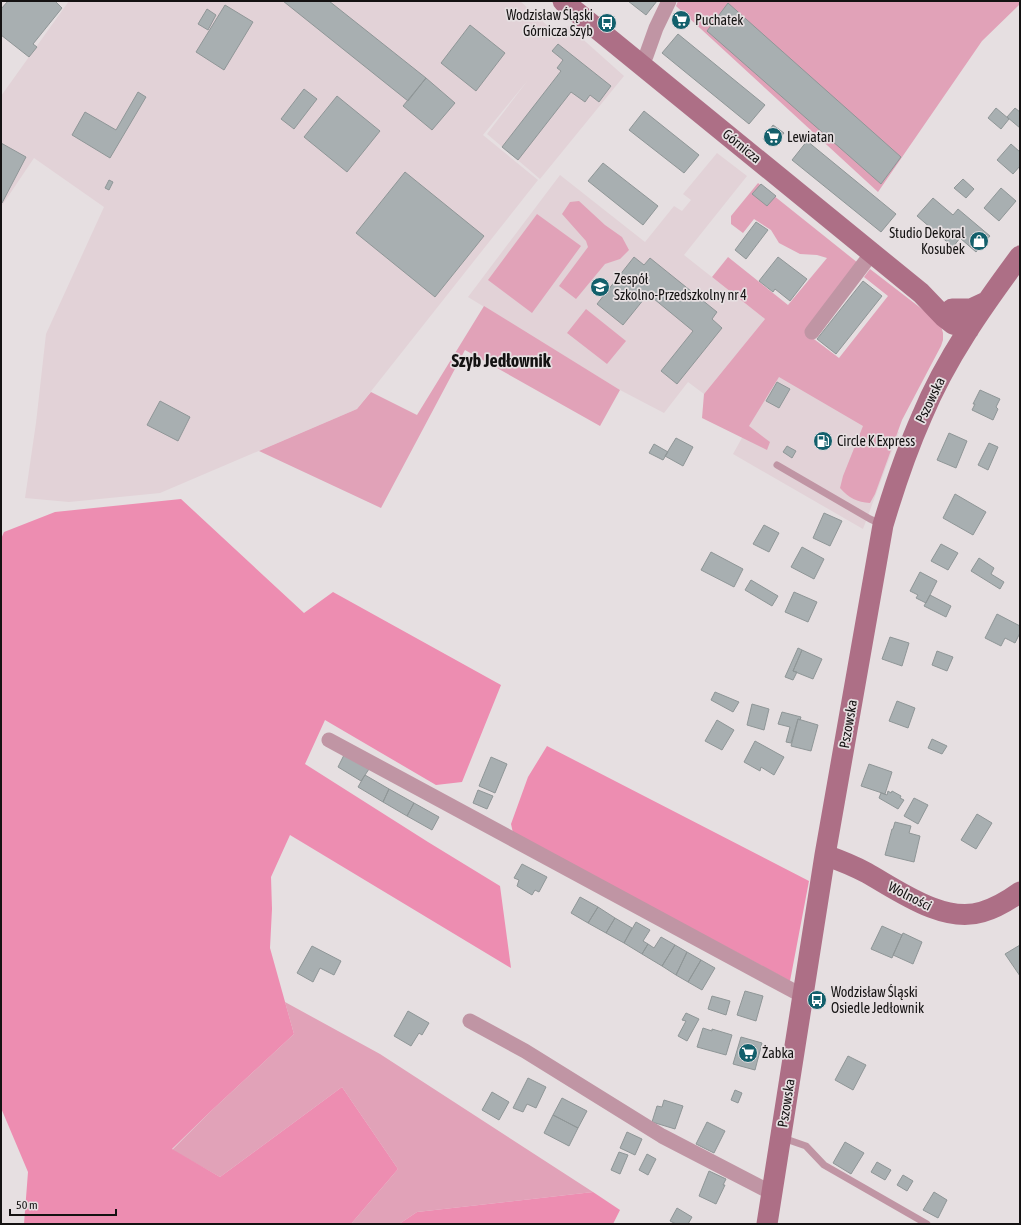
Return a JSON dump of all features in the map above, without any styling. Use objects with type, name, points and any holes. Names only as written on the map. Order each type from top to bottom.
[{"type":"main road","name":"Górnicza","points":[[563,1],[872,252],[921,293],[936,310],[948,314],[953,324],[969,329]]},
{"type":"main road","name":"Pszowska","points":[[767,1224],[825,855],[883,525],[895,483],[922,415],[949,363],[969,329],[986,302],[1020,256]]},
{"type":"main road","points":[[949,363],[950,333],[948,314],[971,309],[986,302]]},
{"type":"main road","name":"Wolności","points":[[825,855],[866,872],[912,899],[934,909],[954,913],[961,914],[982,912],[1012,898],[1020,892]]},
{"type":"street","points":[[641,63],[646,56],[669,1]]},
{"type":"street","points":[[812,332],[872,252]]},
{"type":"street","points":[[329,740],[803,996]]},
{"type":"street","points":[[470,1021],[525,1051],[662,1136],[772,1193]]},
{"type":"lane","points":[[777,465],[883,525]]},
{"type":"lane","points":[[781,1138],[806,1146],[824,1165],[927,1224]]},
{"type":"shaded area","points":[[69,1],[520,1],[560,37],[568,26],[624,76],[540,179],[487,134],[528,80],[483,135],[538,180],[357,409],[160,493],[69,502],[25,498],[36,423],[46,334],[104,207],[34,158],[1,207],[1,96]]},
{"type":"shaded area","points":[[678,1],[1019,1],[1020,4],[982,41],[878,192],[676,6]]},
{"type":"shaded area","name":"Zespół Szkolno-Przedszkolny nr 4","points":[[717,153],[747,176],[684,255],[765,319],[704,394],[688,382],[664,413],[620,390],[468,297],[560,175],[645,242],[674,206],[682,211],[691,200],[683,194]]},
{"type":"shaded area","points":[[758,183],[858,263],[806,333],[839,358],[888,296],[864,277],[870,269],[931,316],[941,326],[943,340],[941,346],[902,420],[875,494],[870,503],[861,502],[854,499],[840,488],[843,476],[863,426],[779,377],[749,426],[770,442],[767,450],[702,418],[704,394],[765,319],[712,277],[728,257],[788,305],[827,258],[817,255],[800,254],[779,243],[771,230],[754,219],[743,233],[731,224],[731,216]]},
{"type":"shaded area","points":[[579,201],[605,225],[622,237],[629,250],[620,259],[605,264],[576,299],[559,286],[588,247],[586,241],[562,214],[570,202]]},
{"type":"shaded area","points":[[537,214],[581,246],[532,313],[488,280]]},
{"type":"shaded area","points":[[484,306],[620,390],[600,426],[465,350],[381,508],[259,451],[357,409],[371,392],[417,415]]},
{"type":"shaded area","points":[[586,309],[626,341],[607,364],[567,333]]},
{"type":"shaded area","points":[[778,373],[899,432],[863,529],[733,454]]},
{"type":"shaded area","points":[[181,499],[304,613],[333,592],[501,685],[462,782],[436,785],[325,720],[305,764],[500,886],[511,968],[290,835],[271,877],[272,909],[270,948],[294,1034],[172,1149],[220,1177],[342,1087],[398,1169],[351,1224],[24,1224],[28,1172],[1,1108],[1,539],[4,532],[55,512]]},
{"type":"shaded area","points":[[547,746],[809,881],[790,981],[513,833],[511,824],[528,777]]},
{"type":"shaded area","points":[[285,1002],[380,1054],[593,1192],[417,1212],[399,1224],[351,1224],[398,1169],[342,1087],[220,1177],[172,1150],[210,1112],[294,1034]]},
{"type":"shaded area","points":[[593,1192],[620,1210],[613,1224],[399,1224],[417,1212]]},
{"type":"building","points":[[8,1],[55,1],[62,8],[33,44],[37,47],[29,57],[1,35],[1,9]]},
{"type":"building","points":[[283,1],[329,1],[426,78],[408,101]]},
{"type":"building","points":[[628,1],[657,1],[646,15]]},
{"type":"building","points":[[728,3],[901,157],[881,184],[707,31]]},
{"type":"building","points":[[225,5],[253,22],[224,70],[196,52]]},
{"type":"building","points":[[207,9],[216,15],[208,30],[198,24]]},
{"type":"building","points":[[681,13],[688,19],[682,26],[675,20]]},
{"type":"building","points":[[470,25],[505,53],[476,91],[441,63]]},
{"type":"building","points":[[678,34],[765,105],[749,124],[662,53]]},
{"type":"building","points":[[558,44],[611,86],[599,102],[590,95],[585,102],[571,92],[518,160],[502,147],[561,71],[557,68],[563,60],[552,51]]},
{"type":"building","points":[[426,78],[455,103],[432,130],[403,106]]},
{"type":"building","points":[[304,89],[317,99],[294,129],[281,119]]},
{"type":"building","points":[[138,92],[146,97],[110,158],[72,135],[85,112],[116,130]]},
{"type":"building","points":[[337,96],[380,131],[347,172],[304,137]]},
{"type":"building","points":[[996,108],[1009,119],[1001,129],[988,118]]},
{"type":"building","points":[[1015,108],[1020,112],[1020,128],[1007,117]]},
{"type":"building","points":[[644,111],[699,155],[684,173],[629,130]]},
{"type":"building","points":[[773,125],[784,133],[773,146],[763,139]]},
{"type":"building","points":[[807,141],[896,214],[881,232],[792,160]]},
{"type":"building","points":[[1,143],[26,157],[2,203],[1,202]]},
{"type":"building","points":[[1011,144],[1020,152],[1020,166],[1013,174],[997,160]]},
{"type":"building","points":[[603,163],[658,206],[643,225],[588,181]]},
{"type":"building","points":[[405,172],[484,236],[435,297],[356,233]]},
{"type":"building","points":[[963,179],[974,189],[966,198],[954,188]]},
{"type":"building","points":[[109,180],[113,182],[109,190],[105,188]]},
{"type":"building","points":[[761,184],[776,196],[767,206],[752,194]]},
{"type":"building","points":[[1001,188],[1016,201],[999,221],[984,208]]},
{"type":"building","points":[[933,198],[953,215],[958,209],[990,236],[976,252],[960,238],[953,247],[917,216]]},
{"type":"building","points":[[756,222],[768,230],[746,259],[735,250]]},
{"type":"building","points":[[634,257],[644,265],[650,258],[717,312],[712,319],[722,328],[677,384],[661,371],[693,331],[648,294],[623,325],[597,304]]},
{"type":"building","points":[[778,257],[807,279],[790,301],[775,289],[773,292],[759,281]]},
{"type":"building","points":[[863,281],[882,296],[836,354],[817,339]]},
{"type":"building","points":[[777,382],[790,389],[779,408],[766,401]]},
{"type":"building","points":[[980,390],[1000,399],[996,407],[998,409],[993,420],[972,410],[975,404],[973,404]]},
{"type":"building","points":[[160,401],[190,417],[178,441],[147,425]]},
{"type":"building","points":[[949,433],[967,441],[956,468],[937,460]]},
{"type":"building","points":[[676,438],[693,447],[683,466],[665,456]]},
{"type":"building","points":[[989,443],[998,447],[988,470],[978,465]]},
{"type":"building","points":[[654,444],[668,452],[663,460],[649,453]]},
{"type":"building","points":[[787,446],[796,451],[792,458],[783,452]]},
{"type":"building","points":[[955,494],[986,512],[973,535],[943,518]]},
{"type":"building","points":[[824,513],[842,521],[830,546],[813,538]]},
{"type":"building","points":[[764,525],[779,533],[769,552],[753,544]]},
{"type":"building","points":[[941,544],[958,553],[948,570],[931,561]]},
{"type":"building","points":[[802,547],[824,559],[814,579],[791,567]]},
{"type":"building","points":[[711,552],[743,569],[734,587],[701,570]]},
{"type":"building","points":[[979,558],[994,568],[991,574],[1004,582],[1000,589],[971,571]]},
{"type":"building","points":[[920,572],[937,581],[926,603],[916,598],[918,595],[910,591]]},
{"type":"building","points":[[751,580],[778,596],[772,606],[745,590]]},
{"type":"building","points":[[794,592],[817,602],[808,622],[785,612]]},
{"type":"building","points":[[930,595],[951,606],[946,617],[924,606]]},
{"type":"building","points":[[997,614],[1020,626],[1020,633],[1015,643],[1005,638],[1001,646],[985,638]]},
{"type":"building","points":[[890,637],[909,643],[902,666],[882,659]]},
{"type":"building","points":[[798,648],[802,650],[793,671],[797,672],[793,680],[785,677]]},
{"type":"building","points":[[802,650],[822,659],[813,679],[793,671]]},
{"type":"building","points":[[937,651],[953,657],[947,671],[932,665]]},
{"type":"building","points":[[715,692],[739,702],[733,712],[711,700]]},
{"type":"building","points":[[897,701],[915,708],[908,728],[889,721]]},
{"type":"building","points":[[752,704],[769,709],[764,730],[747,725]]},
{"type":"building","points":[[782,712],[801,717],[800,720],[798,719],[791,743],[786,742],[790,727],[778,724]]},
{"type":"building","points":[[798,719],[818,725],[811,751],[791,746]]},
{"type":"building","points":[[717,720],[734,730],[722,750],[705,741]]},
{"type":"building","points":[[932,739],[947,746],[942,754],[928,748]]},
{"type":"building","points":[[755,741],[784,757],[774,775],[761,767],[760,771],[744,762]]},
{"type":"building","points":[[344,755],[369,769],[361,781],[338,767]]},
{"type":"building","points":[[491,757],[507,764],[495,793],[479,786]]},
{"type":"building","points":[[869,764],[892,772],[885,794],[861,786]]},
{"type":"building","points":[[365,775],[389,789],[383,802],[358,787]]},
{"type":"building","points":[[389,789],[414,803],[407,816],[383,802]]},
{"type":"building","points":[[478,790],[493,796],[487,809],[473,803]]},
{"type":"building","points":[[888,791],[891,793],[892,791],[901,796],[900,798],[904,800],[898,809],[879,798],[881,793],[887,795]]},
{"type":"building","points":[[914,798],[928,805],[918,824],[904,816]]},
{"type":"building","points":[[414,803],[439,817],[432,830],[407,816]]},
{"type":"building","points":[[977,814],[992,823],[976,849],[961,840]]},
{"type":"building","points":[[895,822],[911,826],[909,833],[920,836],[914,862],[885,855]]},
{"type":"building","points":[[522,864],[547,877],[539,892],[535,890],[532,895],[517,886],[519,880],[514,878]]},
{"type":"building","points":[[580,897],[598,907],[588,923],[571,913]]},
{"type":"building","points":[[598,907],[615,918],[606,933],[588,923]]},
{"type":"building","points":[[615,918],[632,928],[624,943],[606,933]]},
{"type":"building","points":[[636,922],[650,930],[643,941],[648,944],[642,954],[624,943]]},
{"type":"building","points":[[882,926],[902,935],[892,958],[871,949]]},
{"type":"building","points":[[903,933],[922,942],[913,964],[893,955]]},
{"type":"building","points":[[661,937],[675,945],[662,966],[642,954],[648,944],[654,948]]},
{"type":"building","points":[[675,945],[687,952],[676,975],[662,966]]},
{"type":"building","points":[[1020,945],[1020,976],[1005,954]]},
{"type":"building","points":[[312,946],[341,961],[334,975],[320,968],[313,982],[297,973]]},
{"type":"building","points":[[687,952],[701,960],[688,982],[676,975]]},
{"type":"building","points":[[701,960],[715,968],[702,990],[688,982]]},
{"type":"building","points":[[745,991],[763,996],[756,1021],[737,1015]]},
{"type":"building","points":[[712,996],[730,1001],[726,1015],[708,1009]]},
{"type":"building","points":[[408,1011],[429,1023],[422,1035],[419,1033],[411,1046],[394,1036]]},
{"type":"building","points":[[686,1013],[699,1019],[687,1041],[678,1036],[686,1021],[682,1020]]},
{"type":"building","points":[[703,1028],[732,1035],[726,1055],[697,1047]]},
{"type":"building","points":[[741,1037],[762,1043],[755,1070],[733,1064]]},
{"type":"building","points":[[848,1056],[866,1065],[853,1090],[835,1080]]},
{"type":"building","points":[[528,1078],[546,1087],[536,1108],[527,1104],[523,1112],[513,1108]]},
{"type":"building","points":[[735,1090],[742,1093],[738,1103],[731,1100]]},
{"type":"building","points":[[492,1092],[509,1102],[499,1120],[482,1110]]},
{"type":"building","points":[[562,1098],[587,1111],[578,1128],[553,1115]]},
{"type":"building","points":[[664,1100],[683,1106],[675,1129],[652,1122],[657,1106],[662,1107]]},
{"type":"building","points":[[553,1115],[578,1128],[569,1146],[544,1133]]},
{"type":"building","points":[[707,1122],[725,1131],[714,1153],[696,1144]]},
{"type":"building","points":[[627,1132],[642,1139],[635,1155],[620,1148]]},
{"type":"building","points":[[845,1142],[864,1153],[851,1174],[833,1163]]},
{"type":"building","points":[[619,1152],[628,1155],[620,1174],[611,1170]]},
{"type":"building","points":[[647,1154],[656,1159],[648,1175],[639,1170]]},
{"type":"building","points":[[877,1162],[891,1170],[885,1180],[871,1172]]},
{"type":"building","points":[[709,1171],[726,1179],[723,1185],[725,1185],[716,1204],[699,1196]]},
{"type":"building","points":[[903,1175],[913,1181],[907,1191],[897,1185]]},
{"type":"building","points":[[934,1192],[947,1200],[938,1218],[923,1210]]},
{"type":"building","points":[[677,1208],[692,1217],[688,1224],[676,1224],[670,1221]]},
{"type":"place","name":"Puchatek","points":[[681,20]]},
{"type":"place","name":"Wodzisław Śląski Górnicza Szyb","points":[[607,23]]},
{"type":"place","name":"Lewiatan","points":[[773,137]]},
{"type":"place","name":"Studio Dekoral Kosubek","points":[[979,241]]},
{"type":"place","name":"Zespół Szkolno-Przedszkolny nr 4","points":[[600,287]]},
{"type":"place","name":"Circle K Express","points":[[823,441]]},
{"type":"place","name":"Wodzisław Śląski Osiedle Jedłownik","points":[[817,1000]]},
{"type":"place","name":"Żabka","points":[[748,1053]]},
{"type":"district","name":"Szyb Jedłownik","points":[[501,361]]}]
